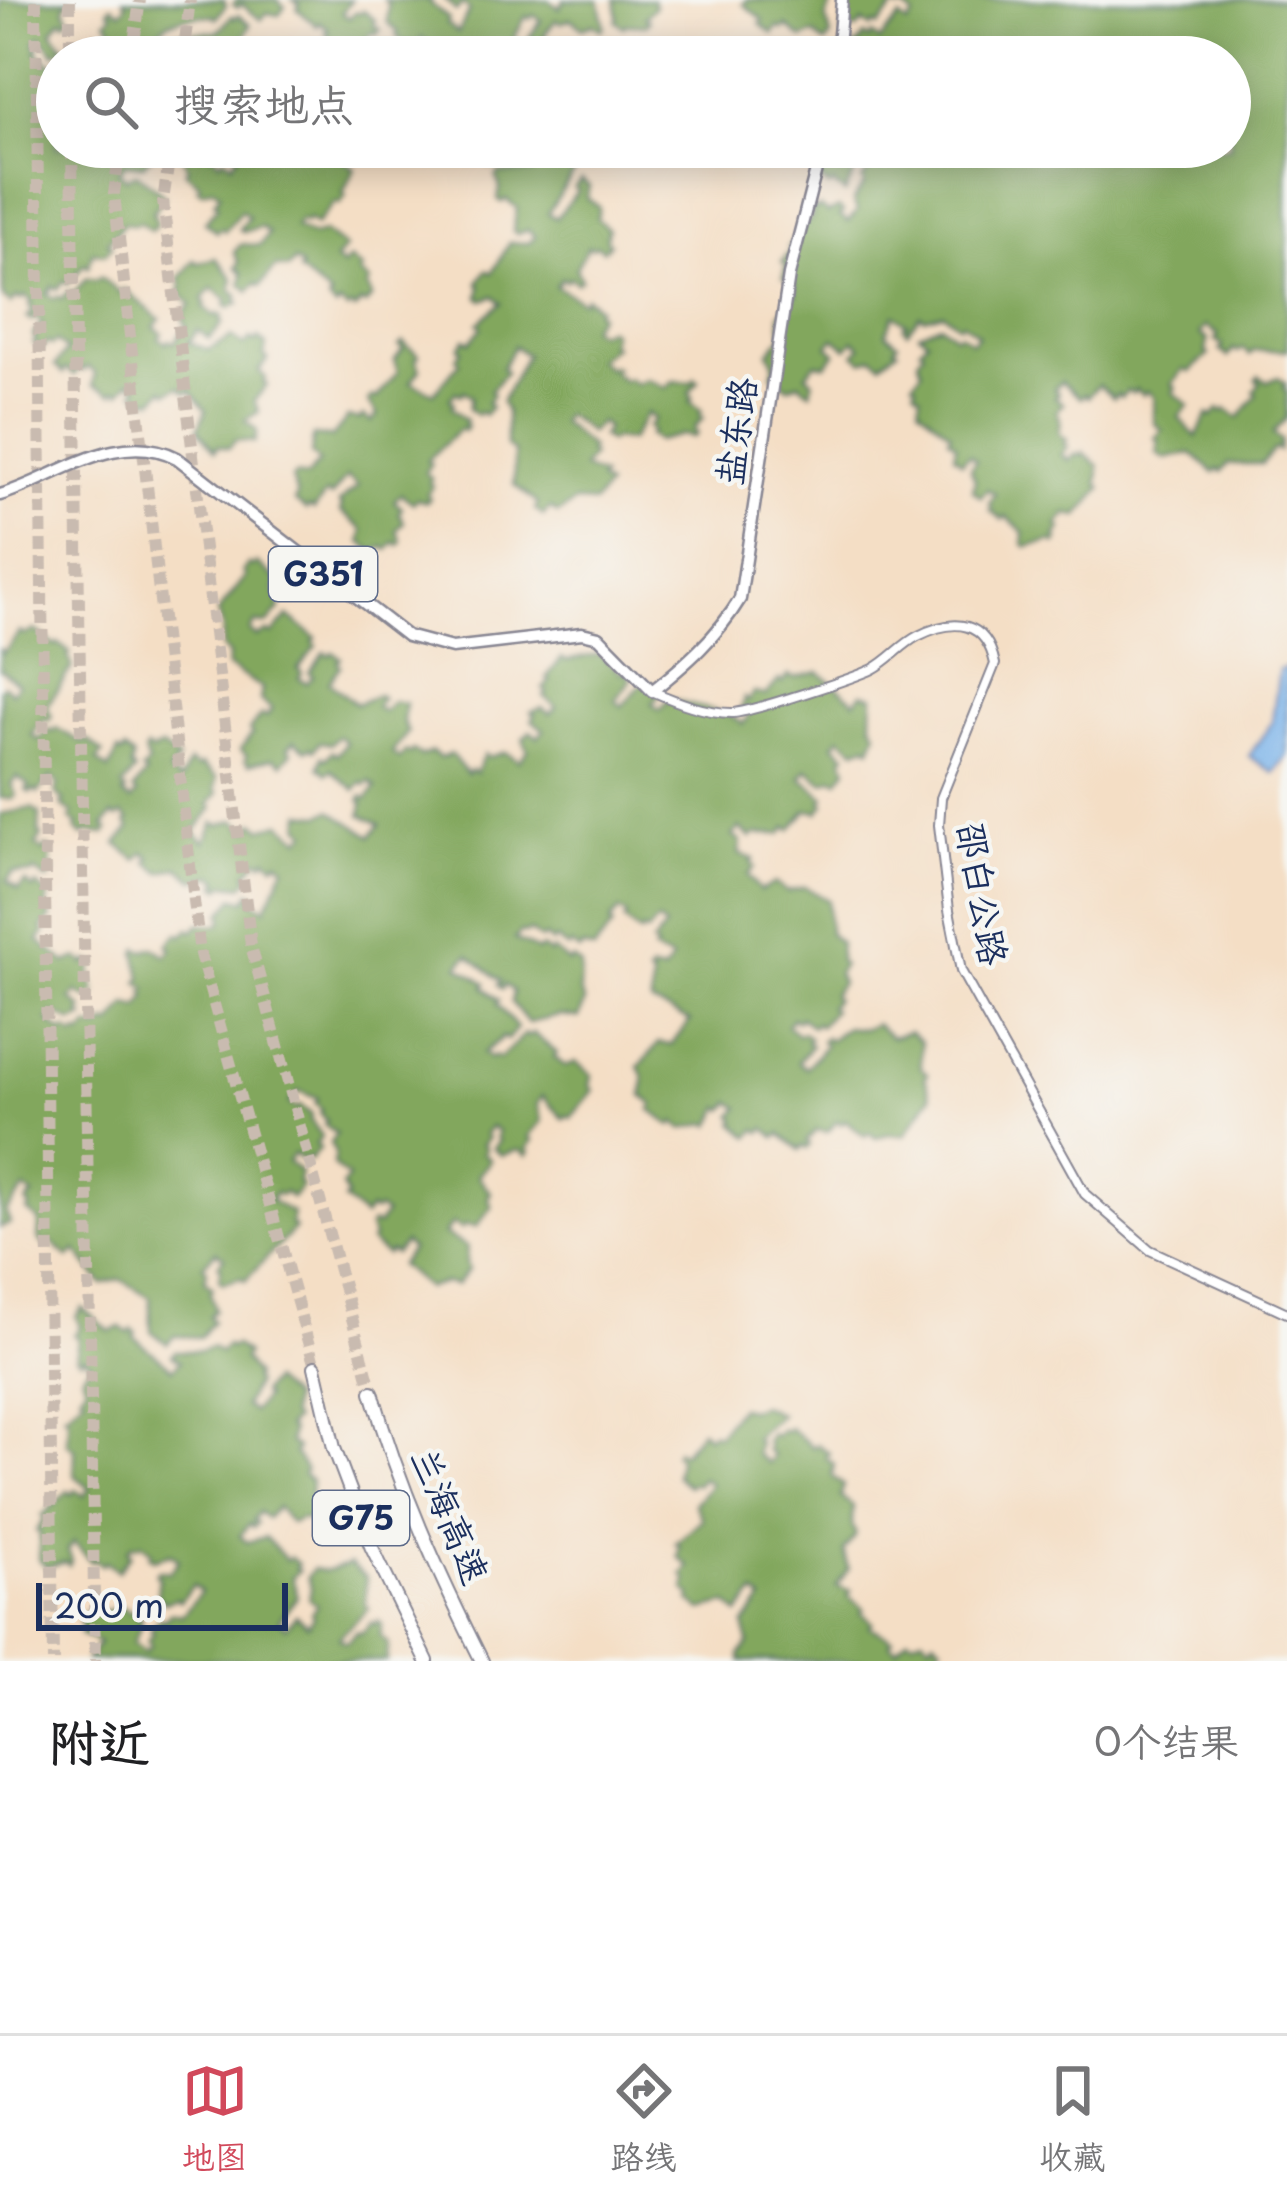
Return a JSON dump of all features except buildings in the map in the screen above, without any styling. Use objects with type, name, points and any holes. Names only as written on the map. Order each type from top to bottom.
[{"type":"highway","points":[[838,36],[842,0]]},
{"type":"highway","name":"盐东路","points":[[652,692],[695,656],[740,599],[789,274],[817,168]]},
{"type":"highway","name":"G351","points":[[0,495],[125,446],[160,449],[407,636],[452,648],[582,633],[599,637],[652,692]]},
{"type":"highway","name":"G75","points":[[315,1366],[334,1448],[371,1546],[427,1661]]},
{"type":"highway","name":"兰海高速","points":[[373,1391],[392,1460],[428,1551],[482,1661]]},
{"type":"street","name":"邵白公路","points":[[652,692],[686,705],[735,713],[873,669],[915,637],[943,627],[977,630],[990,641],[995,664],[940,798],[949,910],[962,971],[1085,1194],[1150,1250],[1287,1313]]},
{"type":"green space","points":[[0,0],[70,0],[64,7],[69,18],[61,19],[52,31],[56,36],[36,36],[36,168],[122,168],[119,172],[126,178],[137,173],[165,196],[153,212],[157,223],[151,231],[139,222],[124,223],[108,242],[112,246],[105,254],[93,252],[88,267],[84,264],[68,284],[53,286],[47,294],[62,299],[86,278],[100,277],[120,293],[124,289],[160,319],[154,327],[162,333],[159,338],[174,343],[186,327],[182,316],[191,304],[180,294],[178,280],[194,260],[216,258],[233,278],[231,289],[240,303],[229,308],[228,300],[212,288],[203,299],[204,307],[223,316],[223,323],[210,339],[198,330],[189,342],[208,350],[232,337],[244,346],[258,338],[266,345],[268,359],[259,371],[267,385],[254,401],[259,412],[245,420],[257,430],[255,442],[236,440],[229,448],[215,450],[198,429],[206,410],[190,390],[164,389],[147,401],[130,381],[113,394],[93,385],[95,373],[88,367],[74,375],[66,369],[63,373],[55,366],[67,350],[56,341],[42,349],[33,343],[42,323],[27,318],[32,302],[25,296],[11,304],[3,298]]},
{"type":"green space","points":[[123,0],[224,0],[226,6],[216,18],[171,22],[159,31],[166,36],[107,36],[113,29],[106,21],[112,14],[108,10],[112,6],[120,12],[126,5]]},
{"type":"green space","points":[[236,0],[277,0],[285,7],[279,15],[267,13],[261,20],[241,4],[233,5]]},
{"type":"green space","points":[[293,0],[351,0],[342,13],[349,18],[363,10],[380,30],[369,36],[329,36],[328,28],[320,22],[317,26],[297,9],[300,5]]},
{"type":"green space","points":[[384,0],[431,0],[458,33],[470,10],[462,4],[456,11],[445,0],[549,0],[559,8],[565,0],[599,0],[605,26],[602,30],[594,24],[583,28],[571,19],[556,20],[545,36],[530,36],[541,21],[534,15],[526,16],[515,36],[396,36],[398,32],[387,22]]},
{"type":"green space","points":[[615,0],[653,0],[655,6],[645,17],[646,25],[624,27],[616,21]]},
{"type":"green space","points":[[746,0],[833,0],[826,18],[831,36],[798,36],[786,26],[772,34],[743,4]]},
{"type":"green space","points":[[845,0],[1287,0],[1287,350],[1250,355],[1242,348],[1228,357],[1215,340],[1218,335],[1206,326],[1200,334],[1208,340],[1209,355],[1189,372],[1184,369],[1172,384],[1173,392],[1189,405],[1179,417],[1196,437],[1208,414],[1212,417],[1219,409],[1239,418],[1257,395],[1259,376],[1267,382],[1278,377],[1287,391],[1287,418],[1273,433],[1281,440],[1279,451],[1274,449],[1262,464],[1228,464],[1214,473],[1191,453],[1165,459],[1157,453],[1155,438],[1162,430],[1154,423],[1154,397],[1147,391],[1143,395],[1128,390],[1114,398],[1098,385],[1081,398],[1061,382],[1054,389],[1063,403],[1057,411],[1059,433],[1068,447],[1062,455],[1069,461],[1083,453],[1099,466],[1102,488],[1079,516],[1067,514],[1058,525],[1062,529],[1056,544],[1027,547],[1024,532],[990,510],[995,494],[987,489],[981,497],[973,490],[970,468],[976,460],[969,454],[962,462],[954,455],[951,433],[919,407],[921,395],[913,382],[922,370],[918,359],[927,340],[919,333],[940,324],[972,342],[978,334],[962,322],[959,325],[943,313],[920,315],[907,331],[906,323],[894,314],[886,333],[898,343],[898,350],[881,363],[873,357],[863,361],[855,354],[861,346],[854,340],[847,348],[834,338],[828,346],[836,353],[826,365],[815,363],[806,374],[813,381],[811,392],[799,383],[788,387],[772,374],[769,352],[782,336],[780,314],[796,294],[795,286],[783,277],[788,247],[813,215],[813,207],[828,213],[839,208],[848,222],[857,211],[853,200],[865,184],[866,168],[1251,168],[1251,36],[884,36],[900,18],[908,24],[914,16],[903,7],[895,7],[878,27],[863,22],[857,29],[842,31]]},
{"type":"green space","points":[[238,15],[250,25],[244,36],[174,36],[218,32],[231,16]]},
{"type":"green space","points":[[188,168],[354,168],[340,204],[335,202],[316,225],[308,219],[295,227],[313,236],[324,232],[345,248],[335,260],[343,266],[349,259],[362,269],[359,273],[370,282],[372,297],[355,310],[340,304],[336,308],[295,261],[288,269],[276,267],[249,291],[241,284],[243,273],[236,267],[234,252],[241,244],[260,245],[269,233],[261,227],[239,229],[249,217],[241,211],[225,231],[217,232],[205,222],[218,206],[214,202],[220,194],[213,188],[202,192],[201,185],[185,172]]},
{"type":"green space","points":[[536,168],[575,168],[548,213],[556,218],[581,180],[589,186],[587,198],[599,207],[597,219],[608,228],[610,243],[603,251],[588,246],[576,268],[581,279],[577,283],[562,278],[556,286],[598,307],[590,327],[597,332],[612,331],[614,346],[597,359],[616,368],[613,372],[624,381],[628,378],[636,384],[647,379],[666,388],[673,381],[695,378],[699,381],[689,393],[690,401],[703,418],[693,430],[697,433],[657,441],[649,435],[654,419],[647,413],[631,440],[609,442],[601,436],[607,428],[600,422],[590,433],[565,414],[560,422],[591,448],[583,468],[602,476],[599,481],[607,487],[594,503],[575,502],[558,514],[550,508],[543,516],[535,509],[538,504],[514,485],[514,452],[506,446],[506,412],[501,402],[526,355],[514,346],[502,368],[506,372],[490,391],[493,395],[487,403],[491,407],[484,415],[469,409],[471,397],[464,391],[450,399],[467,427],[427,461],[431,464],[425,472],[433,486],[427,502],[416,499],[413,503],[401,494],[394,501],[402,508],[404,522],[397,530],[399,545],[394,542],[388,550],[374,551],[361,542],[363,530],[340,511],[339,503],[358,486],[347,477],[331,497],[326,494],[314,510],[306,510],[294,501],[292,479],[307,477],[319,462],[311,454],[313,436],[332,437],[348,417],[359,420],[363,416],[371,422],[377,415],[368,401],[376,399],[398,372],[394,361],[403,342],[419,355],[420,369],[411,382],[434,393],[460,362],[456,358],[462,350],[459,347],[465,339],[470,342],[482,327],[478,323],[501,303],[494,296],[479,297],[478,282],[487,270],[492,273],[510,242],[529,243],[535,236],[528,230],[513,231],[517,208],[498,199],[496,177],[499,173],[532,173]]},
{"type":"green space","points":[[851,168],[854,174],[845,193],[817,177],[823,169]]},
{"type":"green space","points":[[257,563],[277,580],[280,609],[267,625],[255,623],[250,631],[257,637],[272,635],[288,616],[316,638],[317,646],[298,669],[299,678],[307,683],[325,652],[333,652],[341,658],[341,666],[329,682],[356,704],[378,695],[382,698],[376,706],[383,712],[393,701],[405,703],[403,722],[408,732],[392,753],[399,759],[413,750],[440,758],[451,754],[467,774],[476,773],[484,754],[506,752],[519,761],[528,750],[523,739],[530,731],[538,737],[544,730],[532,720],[531,712],[542,708],[550,714],[556,707],[543,689],[562,658],[599,654],[622,673],[626,669],[631,680],[615,700],[622,706],[643,683],[650,682],[659,696],[652,704],[660,710],[670,698],[726,714],[743,724],[749,716],[741,709],[744,698],[748,701],[754,693],[766,695],[789,675],[819,672],[855,701],[862,693],[873,696],[872,722],[877,732],[871,748],[856,749],[840,737],[834,744],[846,754],[847,769],[838,781],[823,782],[807,769],[801,777],[825,797],[819,812],[807,810],[791,830],[787,827],[781,834],[751,838],[739,828],[733,836],[741,842],[739,854],[754,859],[755,867],[748,875],[760,891],[775,883],[787,892],[805,887],[828,900],[829,933],[840,943],[843,965],[837,973],[841,983],[832,995],[835,999],[829,1007],[833,1010],[820,1026],[812,1027],[800,1017],[787,1025],[810,1038],[811,1046],[798,1062],[806,1068],[825,1045],[821,1041],[846,1027],[864,1029],[875,1024],[891,1037],[909,1032],[921,1042],[921,1067],[928,1074],[931,1096],[905,1135],[876,1138],[868,1132],[865,1136],[845,1120],[837,1121],[828,1132],[816,1130],[807,1149],[800,1150],[765,1128],[750,1137],[734,1123],[740,1108],[732,1102],[725,1110],[721,1107],[712,1126],[683,1129],[651,1110],[654,1105],[643,1096],[639,1067],[659,1043],[671,1045],[690,1021],[651,1003],[652,977],[648,974],[663,972],[672,960],[653,951],[652,944],[665,927],[657,921],[640,934],[619,911],[594,950],[582,947],[579,951],[571,945],[568,949],[556,939],[552,943],[545,937],[541,940],[529,931],[515,939],[538,951],[542,948],[550,954],[553,950],[581,966],[580,992],[585,1002],[579,1018],[560,1016],[528,1023],[511,1002],[513,991],[498,985],[501,981],[468,955],[459,966],[486,983],[484,987],[517,1028],[507,1040],[503,1037],[483,1053],[499,1059],[525,1034],[533,1033],[565,1066],[576,1062],[592,1075],[594,1090],[571,1118],[564,1119],[542,1096],[537,1103],[542,1121],[529,1137],[533,1140],[527,1156],[519,1150],[501,1155],[493,1148],[499,1141],[498,1132],[491,1127],[485,1134],[483,1153],[491,1160],[478,1176],[491,1193],[492,1207],[476,1227],[461,1229],[453,1223],[444,1234],[467,1247],[469,1269],[456,1285],[427,1288],[399,1265],[411,1249],[404,1243],[394,1254],[386,1255],[370,1242],[369,1227],[377,1226],[385,1214],[370,1209],[364,1217],[344,1200],[342,1186],[348,1178],[333,1165],[335,1153],[330,1143],[336,1134],[324,1125],[327,1121],[315,1104],[318,1099],[299,1091],[289,1103],[312,1115],[322,1136],[316,1144],[320,1148],[310,1160],[294,1154],[288,1161],[300,1172],[302,1186],[292,1198],[284,1192],[270,1200],[293,1213],[295,1228],[245,1281],[219,1280],[218,1265],[224,1257],[216,1251],[203,1266],[205,1281],[213,1288],[215,1310],[200,1337],[174,1336],[167,1344],[151,1331],[150,1297],[120,1279],[102,1284],[76,1251],[69,1258],[50,1242],[46,1246],[38,1239],[39,1221],[27,1211],[26,1203],[33,1195],[25,1189],[6,1212],[10,1224],[0,1228],[0,814],[32,808],[40,814],[42,836],[36,845],[51,850],[54,872],[47,880],[35,871],[13,873],[7,881],[18,890],[25,882],[33,889],[36,885],[49,895],[46,906],[51,917],[39,941],[66,963],[78,958],[93,964],[96,993],[86,998],[77,992],[71,999],[83,1009],[84,1017],[73,1022],[54,1013],[48,1020],[75,1036],[89,1027],[111,1025],[127,1005],[139,1007],[147,996],[147,988],[139,982],[139,948],[154,947],[166,956],[178,933],[182,936],[199,924],[219,925],[234,898],[245,900],[251,892],[265,909],[285,867],[278,861],[259,859],[243,886],[225,884],[221,888],[213,875],[195,880],[179,867],[161,872],[144,852],[137,860],[117,844],[130,828],[122,814],[113,815],[104,826],[105,834],[86,832],[83,836],[70,819],[73,814],[61,805],[58,783],[51,777],[38,793],[30,793],[29,786],[17,777],[11,784],[16,795],[0,798],[0,689],[4,685],[12,692],[18,684],[0,669],[0,649],[4,652],[20,632],[35,630],[70,653],[72,667],[47,706],[52,717],[44,719],[32,735],[39,740],[56,728],[83,743],[87,739],[103,753],[97,761],[109,770],[118,751],[125,750],[133,757],[135,771],[122,787],[131,801],[146,774],[142,771],[148,763],[147,748],[162,747],[178,760],[169,772],[180,781],[189,762],[217,778],[218,793],[209,804],[213,808],[194,832],[205,842],[214,822],[236,820],[248,830],[255,822],[263,828],[281,823],[301,839],[307,832],[300,825],[302,813],[321,815],[331,810],[371,836],[380,824],[361,815],[360,800],[367,799],[376,787],[361,782],[355,790],[331,770],[327,774],[319,767],[322,756],[326,759],[332,751],[337,754],[346,743],[339,736],[331,744],[320,742],[314,750],[294,741],[282,764],[274,758],[249,764],[240,750],[252,734],[249,730],[272,709],[260,700],[262,688],[227,666],[229,655],[222,648],[218,612],[246,576],[243,572],[249,564]]},
{"type":"green space","points":[[82,1308],[110,1331],[121,1327],[129,1333],[132,1329],[134,1337],[173,1369],[180,1361],[172,1355],[175,1351],[212,1347],[220,1353],[226,1345],[234,1345],[246,1354],[243,1359],[255,1376],[244,1406],[252,1412],[271,1381],[291,1398],[294,1420],[287,1427],[289,1442],[311,1481],[315,1517],[290,1523],[277,1507],[267,1518],[259,1512],[253,1520],[257,1523],[249,1524],[240,1536],[247,1542],[265,1537],[286,1560],[290,1557],[298,1563],[292,1578],[298,1596],[279,1620],[286,1627],[296,1615],[308,1625],[314,1617],[311,1613],[317,1605],[309,1599],[307,1577],[313,1569],[350,1565],[366,1578],[369,1608],[339,1637],[347,1643],[357,1631],[361,1634],[378,1621],[380,1636],[388,1643],[386,1661],[87,1659],[99,1643],[80,1634],[79,1619],[85,1611],[133,1610],[142,1623],[133,1643],[145,1652],[154,1633],[150,1630],[160,1618],[164,1621],[170,1613],[182,1615],[201,1592],[193,1585],[180,1601],[165,1603],[157,1596],[159,1577],[155,1574],[170,1572],[179,1560],[171,1554],[153,1559],[141,1543],[127,1551],[131,1554],[118,1571],[106,1561],[102,1565],[94,1559],[91,1562],[74,1542],[68,1550],[69,1565],[47,1567],[39,1560],[40,1534],[36,1531],[45,1519],[42,1516],[68,1491],[84,1496],[90,1489],[74,1475],[75,1449],[67,1443],[68,1417],[64,1414],[84,1397],[80,1394],[86,1386],[82,1375],[91,1363],[76,1357],[78,1338],[74,1335],[80,1327],[76,1317]]},
{"type":"green space","points":[[761,1405],[780,1414],[754,1438],[756,1454],[768,1463],[773,1455],[765,1441],[771,1433],[775,1436],[789,1428],[829,1453],[826,1458],[834,1464],[832,1476],[843,1485],[841,1497],[853,1506],[856,1535],[844,1551],[849,1569],[836,1586],[851,1591],[848,1596],[873,1622],[870,1627],[893,1639],[890,1643],[897,1649],[908,1637],[922,1636],[930,1642],[934,1638],[942,1645],[939,1649],[950,1658],[954,1655],[956,1661],[741,1661],[749,1643],[744,1625],[763,1600],[755,1594],[739,1614],[727,1604],[702,1610],[690,1601],[683,1575],[689,1567],[678,1557],[676,1543],[702,1519],[694,1504],[710,1484],[702,1478],[688,1486],[676,1476],[678,1458],[674,1454],[682,1453],[701,1430],[708,1436],[717,1435],[739,1407]]},
{"type":"water","points":[[1287,668],[1287,755],[1274,773],[1249,756],[1272,722],[1279,670]]},
{"type":"tunnel","points":[[36,0],[36,36]]},
{"type":"tunnel","points":[[70,0],[70,36]]},
{"type":"tunnel","points":[[135,36],[140,0]]},
{"type":"tunnel","points":[[186,36],[190,0]]},
{"type":"tunnel","points":[[38,168],[53,1661]]},
{"type":"tunnel","points":[[72,168],[95,1661]]},
{"type":"tunnel","points":[[117,168],[114,194],[200,954],[315,1367]]},
{"type":"tunnel","points":[[168,168],[163,201],[251,946],[372,1392]]}]
